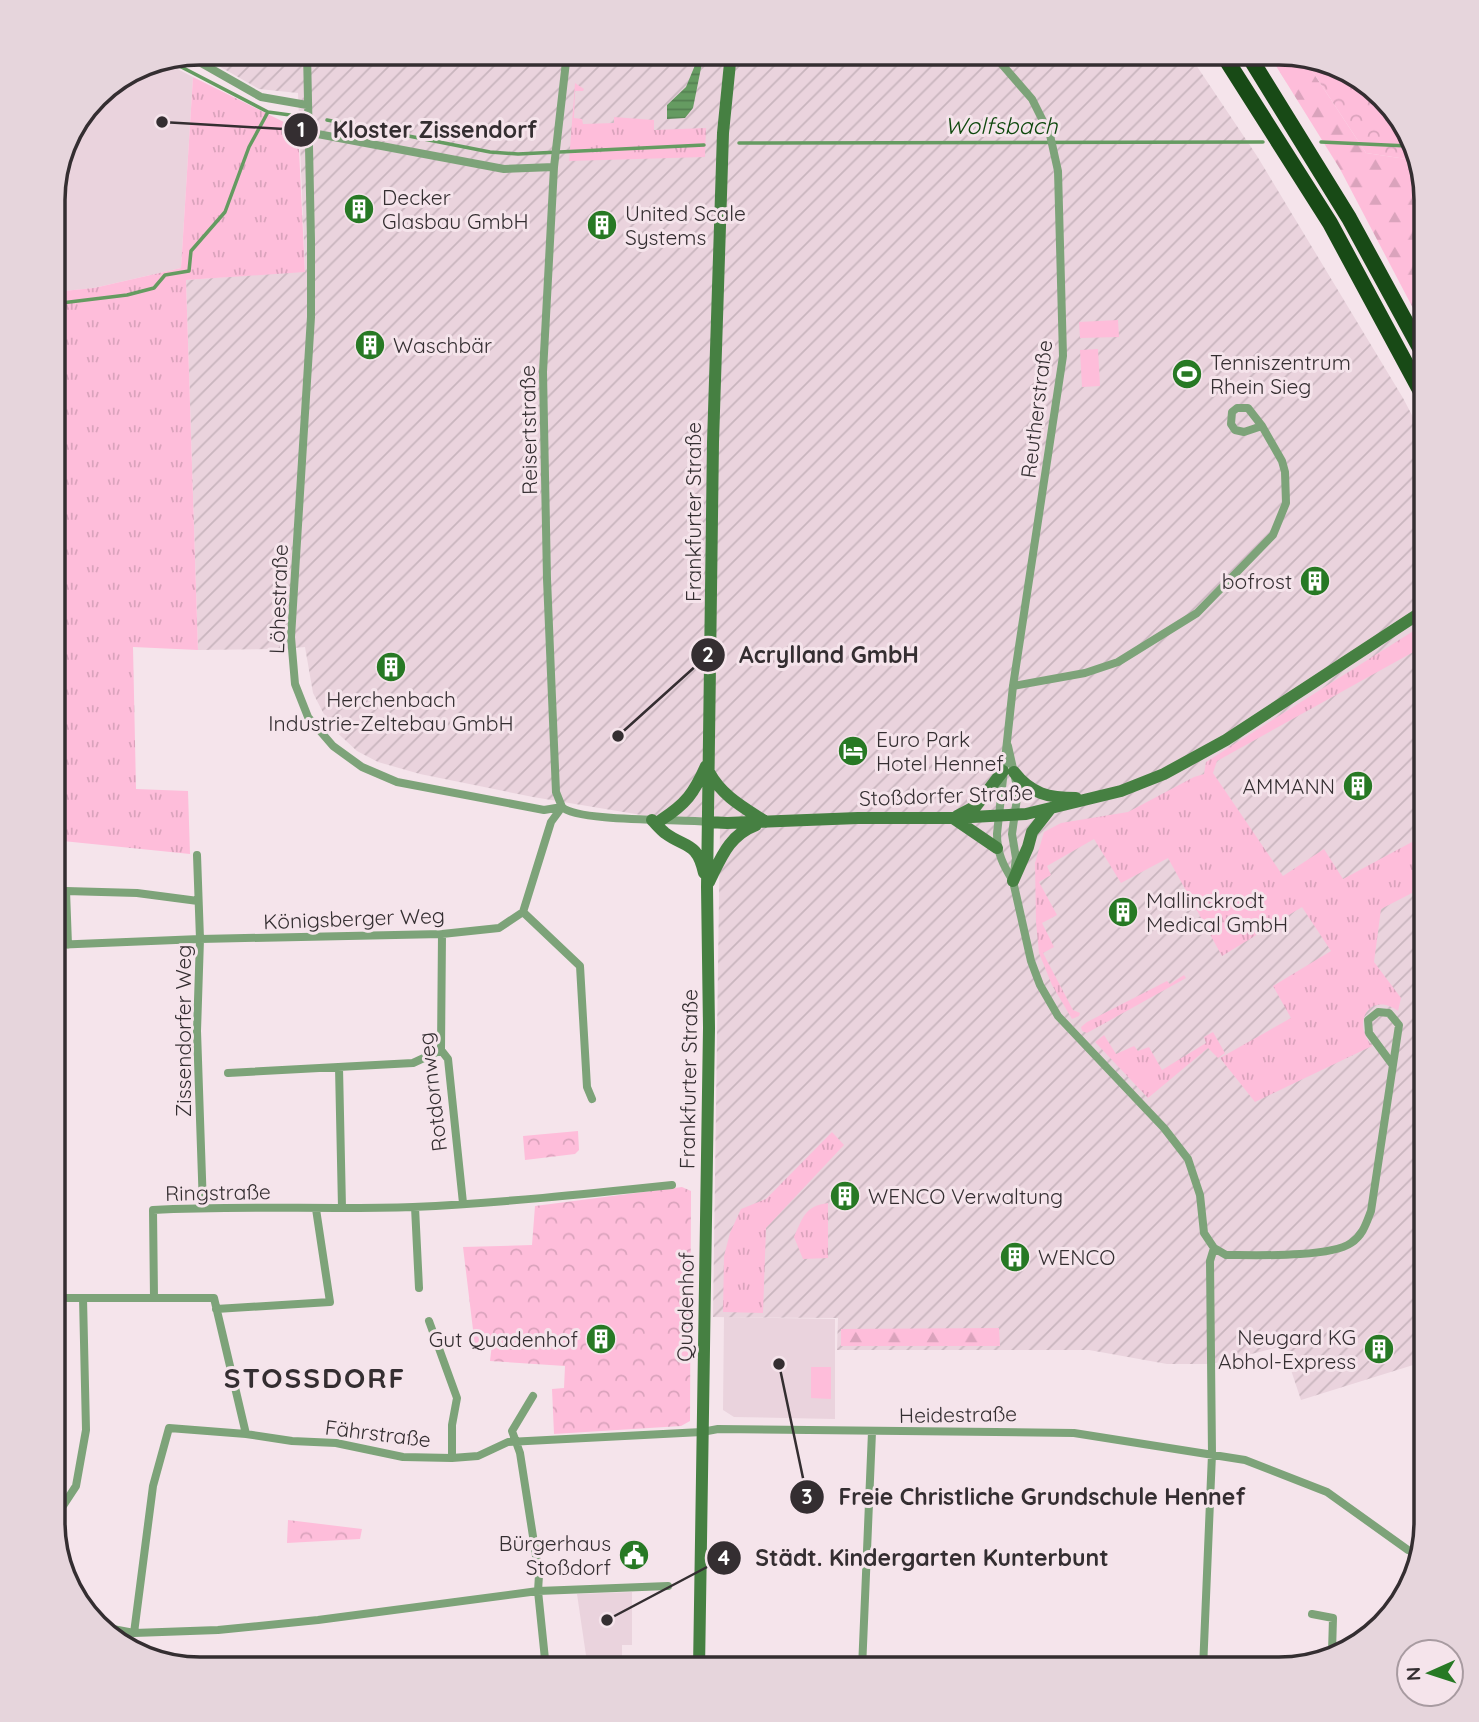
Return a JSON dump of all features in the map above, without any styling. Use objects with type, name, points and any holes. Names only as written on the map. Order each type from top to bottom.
[{"type":"highway","points":[[1230,65],[1330,223],[1414,379]]},
{"type":"highway","points":[[1254,65],[1349,218],[1414,337]]},
{"type":"main road","name":"Frankfurter Straße","points":[[706,1181],[708,764],[716,286],[724,114],[730,65]]},
{"type":"main road","name":"Stoßdorfer Straße","points":[[708,822],[999,816],[1094,799],[1138,785],[1195,758],[1414,617]]},
{"type":"main road","points":[[707,887],[702,862],[693,848],[666,834],[657,820],[681,807],[691,796],[708,764]]},
{"type":"main road","points":[[708,764],[715,783],[729,798],[766,822]]},
{"type":"main road","points":[[997,848],[953,818],[976,806],[1008,771],[1023,784],[1050,798],[1094,799]]},
{"type":"main road","points":[[1013,881],[1032,832],[1050,809]]},
{"type":"main road","points":[[707,887],[727,846],[745,829],[766,822]]},
{"type":"main road","name":"Quadenhof","points":[[702,1432],[706,1181]]},
{"type":"main road","points":[[699,1657],[702,1432]]},
{"type":"street","points":[[205,65],[261,97],[307,105]]},
{"type":"street","name":"Löhestraße","points":[[307,65],[311,317],[291,637],[295,684],[309,717],[333,746],[362,766],[397,782],[544,810],[562,807],[571,813],[708,822]]},
{"type":"street","name":"Reisertstraße","points":[[562,807],[556,792],[543,372],[554,162],[566,65]]},
{"type":"street","name":"Reutherstraße","points":[[997,848],[999,816],[1008,771],[1013,685],[1063,356],[1058,171],[1050,135],[1032,99],[1002,65]]},
{"type":"street","points":[[307,132],[504,169],[554,162]]},
{"type":"street","points":[[1013,685],[1085,673],[1118,663],[1197,613],[1256,555],[1273,535],[1286,503],[1287,491],[1282,461],[1262,426]]},
{"type":"street","name":"Reutherstraße","points":[[1008,771],[1018,791],[1012,834],[1016,858],[1013,881]]},
{"type":"street","points":[[562,807],[551,822],[523,912],[580,966],[587,1087],[592,1099]]},
{"type":"street","points":[[997,848],[1002,864],[1013,881],[1031,961],[1040,985],[1058,1016],[1164,1128],[1188,1159],[1200,1195],[1205,1233],[1213,1248],[1226,1255],[1319,1252],[1337,1249],[1363,1232],[1371,1211],[1399,1025],[1388,1013],[1378,1012],[1368,1020],[1368,1034],[1392,1065]]},
{"type":"street","name":"Zissendorfer Weg","points":[[197,855],[200,939],[197,1031],[202,1207]]},
{"type":"street","points":[[68,945],[66,891],[136,893],[198,901]]},
{"type":"street","name":"Königsberger Weg","points":[[68,945],[200,939],[442,934],[499,928],[523,912]]},
{"type":"street","name":"Rotdornweg","points":[[442,934],[441,1050],[448,1059],[463,1203]]},
{"type":"street","points":[[228,1073],[414,1063],[441,1050]]},
{"type":"street","points":[[339,1067],[342,1208]]},
{"type":"street","name":"Ringstraße","points":[[154,1298],[153,1210],[202,1207],[316,1209],[415,1206],[531,1199],[672,1185]]},
{"type":"street","points":[[415,1206],[419,1288]]},
{"type":"street","points":[[216,1309],[330,1302],[316,1209]]},
{"type":"street","points":[[1204,1657],[1212,1454],[1210,1261],[1213,1248]]},
{"type":"street","points":[[65,1298],[214,1298],[246,1434]]},
{"type":"street","points":[[65,1502],[76,1486],[86,1430],[83,1298]]},
{"type":"street","points":[[429,1321],[457,1398],[452,1425],[452,1458]]},
{"type":"street","points":[[533,1396],[512,1431],[520,1453],[539,1575],[538,1591],[545,1657]]},
{"type":"street","name":"Fährstraße","points":[[134,1633],[153,1486],[169,1428],[336,1443],[402,1457],[452,1458],[478,1456],[515,1441],[702,1432]]},
{"type":"street","name":"Heidestraße","points":[[702,1432],[741,1429],[872,1433],[1074,1433],[1212,1454],[1245,1460],[1327,1492],[1411,1551]]},
{"type":"street","points":[[863,1657],[872,1433]]},
{"type":"street","points":[[120,1630],[134,1633],[218,1630],[538,1591],[668,1587]]},
{"type":"street","points":[[1311,1614],[1333,1618],[1332,1646]]},
{"type":"shaded area","points":[[217,65],[1196,65],[1257,156],[1414,419],[1414,1365],[1301,1400],[1283,1346],[1212,1364],[1167,1364],[1089,1350],[837,1350],[838,1318],[713,1317],[720,828],[533,797],[420,774],[378,762],[357,751],[330,726],[313,693],[305,647],[198,650],[186,280],[305,271],[298,93],[259,89]]},
{"type":"shaded area","points":[[695,65],[702,65],[693,108],[685,118],[667,119],[667,105],[686,87]]},
{"type":"shaded area","points":[[173,67],[193,77],[181,268],[94,288],[65,291],[65,191],[75,148],[87,125],[104,104],[132,83]]},
{"type":"shaded area","points":[[724,1317],[835,1319],[835,1419],[734,1417],[723,1410]]},
{"type":"shaded area","points":[[632,1592],[632,1645],[622,1645],[622,1657],[586,1657],[577,1594]]},
{"type":"green space","points":[[1275,65],[1310,68],[1366,153],[1408,159],[1414,191],[1414,310],[1340,169]]},
{"type":"green space","points":[[1310,68],[1347,83],[1368,98],[1396,132],[1408,159],[1366,153]]},
{"type":"green space","points":[[193,77],[298,129],[305,272],[186,280],[198,650],[133,647],[136,789],[188,791],[190,854],[65,841],[65,291],[94,288],[181,268]]},
{"type":"green space","points":[[575,83],[584,89],[575,91],[574,118],[582,119],[583,124],[614,123],[614,117],[654,120],[654,130],[706,128],[705,157],[569,161]]},
{"type":"green space","points":[[1118,320],[1119,337],[1080,338],[1079,322]]},
{"type":"green space","points":[[1098,349],[1100,386],[1082,387],[1080,350]]},
{"type":"green space","points":[[1414,631],[1414,652],[1217,761],[1213,773],[1283,876],[1324,849],[1343,879],[1414,843],[1412,893],[1381,909],[1374,962],[1401,998],[1398,1011],[1388,1006],[1372,1007],[1364,1019],[1363,1028],[1372,1046],[1255,1102],[1220,1058],[1291,1018],[1273,986],[1331,951],[1302,907],[1222,956],[1168,858],[1121,883],[1094,839],[1047,866],[1051,875],[1039,882],[1057,915],[1042,923],[1054,947],[1043,953],[1073,1010],[1080,1013],[1079,1016],[1072,1019],[1052,985],[1039,953],[1035,863],[1044,832],[1061,823],[1128,812],[1204,774],[1206,762]]},
{"type":"green space","points":[[1184,975],[1186,978],[1087,1033],[1082,1031],[1081,1027],[1087,1022]]},
{"type":"green space","points":[[1213,1032],[1225,1053],[1218,1058],[1208,1048],[1148,1098],[1095,1042],[1104,1035],[1116,1054],[1134,1046],[1138,1051],[1149,1047],[1162,1070],[1206,1043],[1204,1037]]},
{"type":"green space","points":[[578,1131],[579,1150],[575,1154],[525,1160],[523,1136]]},
{"type":"green space","points":[[832,1132],[844,1145],[766,1228],[763,1313],[723,1312],[724,1256],[730,1233],[741,1209],[766,1199]]},
{"type":"green space","points":[[682,1187],[691,1191],[690,1421],[681,1426],[554,1434],[552,1389],[564,1388],[565,1366],[490,1361],[492,1344],[475,1346],[463,1247],[532,1245],[535,1206]]},
{"type":"green space","points":[[828,1203],[828,1258],[803,1259],[794,1237],[810,1210]]},
{"type":"green space","points":[[999,1328],[1000,1346],[841,1346],[841,1329]]},
{"type":"green space","points":[[811,1367],[831,1367],[831,1399],[811,1398]]},
{"type":"green space","points":[[288,1520],[362,1529],[360,1539],[287,1543]]},
{"type":"waterway","points":[[180,66],[268,112]]},
{"type":"waterway","name":"Wolfsbach","points":[[65,303],[127,295],[154,288],[165,275],[189,271],[191,251],[225,212],[249,147],[268,112],[290,115]]},
{"type":"waterway","name":"Wolfsbach","points":[[327,120],[490,152],[518,154],[704,145]]},
{"type":"waterway","name":"Wolfsbach","points":[[739,143],[1263,142]]},
{"type":"waterway","name":"Wolfsbach","points":[[1321,142],[1403,146]]},
{"type":"place","name":"Kloster Zissendorf","points":[[162,122]]},
{"type":"place","name":"Decker Glasbau GmbH","points":[[359,209]]},
{"type":"place","name":"United Scale Systems","points":[[602,225]]},
{"type":"place","name":"Waschbär","points":[[370,345]]},
{"type":"place","name":"Tenniszentrum Rhein Sieg","points":[[1187,374]]},
{"type":"place","name":"bofrost","points":[[1315,581]]},
{"type":"place","name":"Herchenbach Industrie-Zeltebau GmbH","points":[[391,667]]},
{"type":"place","name":"Acrylland GmbH","points":[[618,736]]},
{"type":"place","name":"Euro Park Hotel Hennef","points":[[853,751]]},
{"type":"place","name":"AMMANN","points":[[1358,786]]},
{"type":"place","name":"Mallinckrodt Medical GmbH","points":[[1123,912]]},
{"type":"place","name":"WENCO Verwaltung","points":[[845,1196]]},
{"type":"place","name":"WENCO","points":[[1015,1257]]},
{"type":"place","name":"Gut Quadenhof","points":[[601,1339]]},
{"type":"place","name":"Neugard KG Abhol-Express","points":[[1379,1349]]},
{"type":"place","name":"Freie Christliche Grundschule Hennef","points":[[779,1364]]},
{"type":"place","name":"Bürgerhaus Stoßdorf","points":[[634,1555]]},
{"type":"place","name":"Städt. Kindergarten Kunterbunt","points":[[607,1620]]},
{"type":"district","name":"STOSSDORF","points":[[315,1377]]}]
